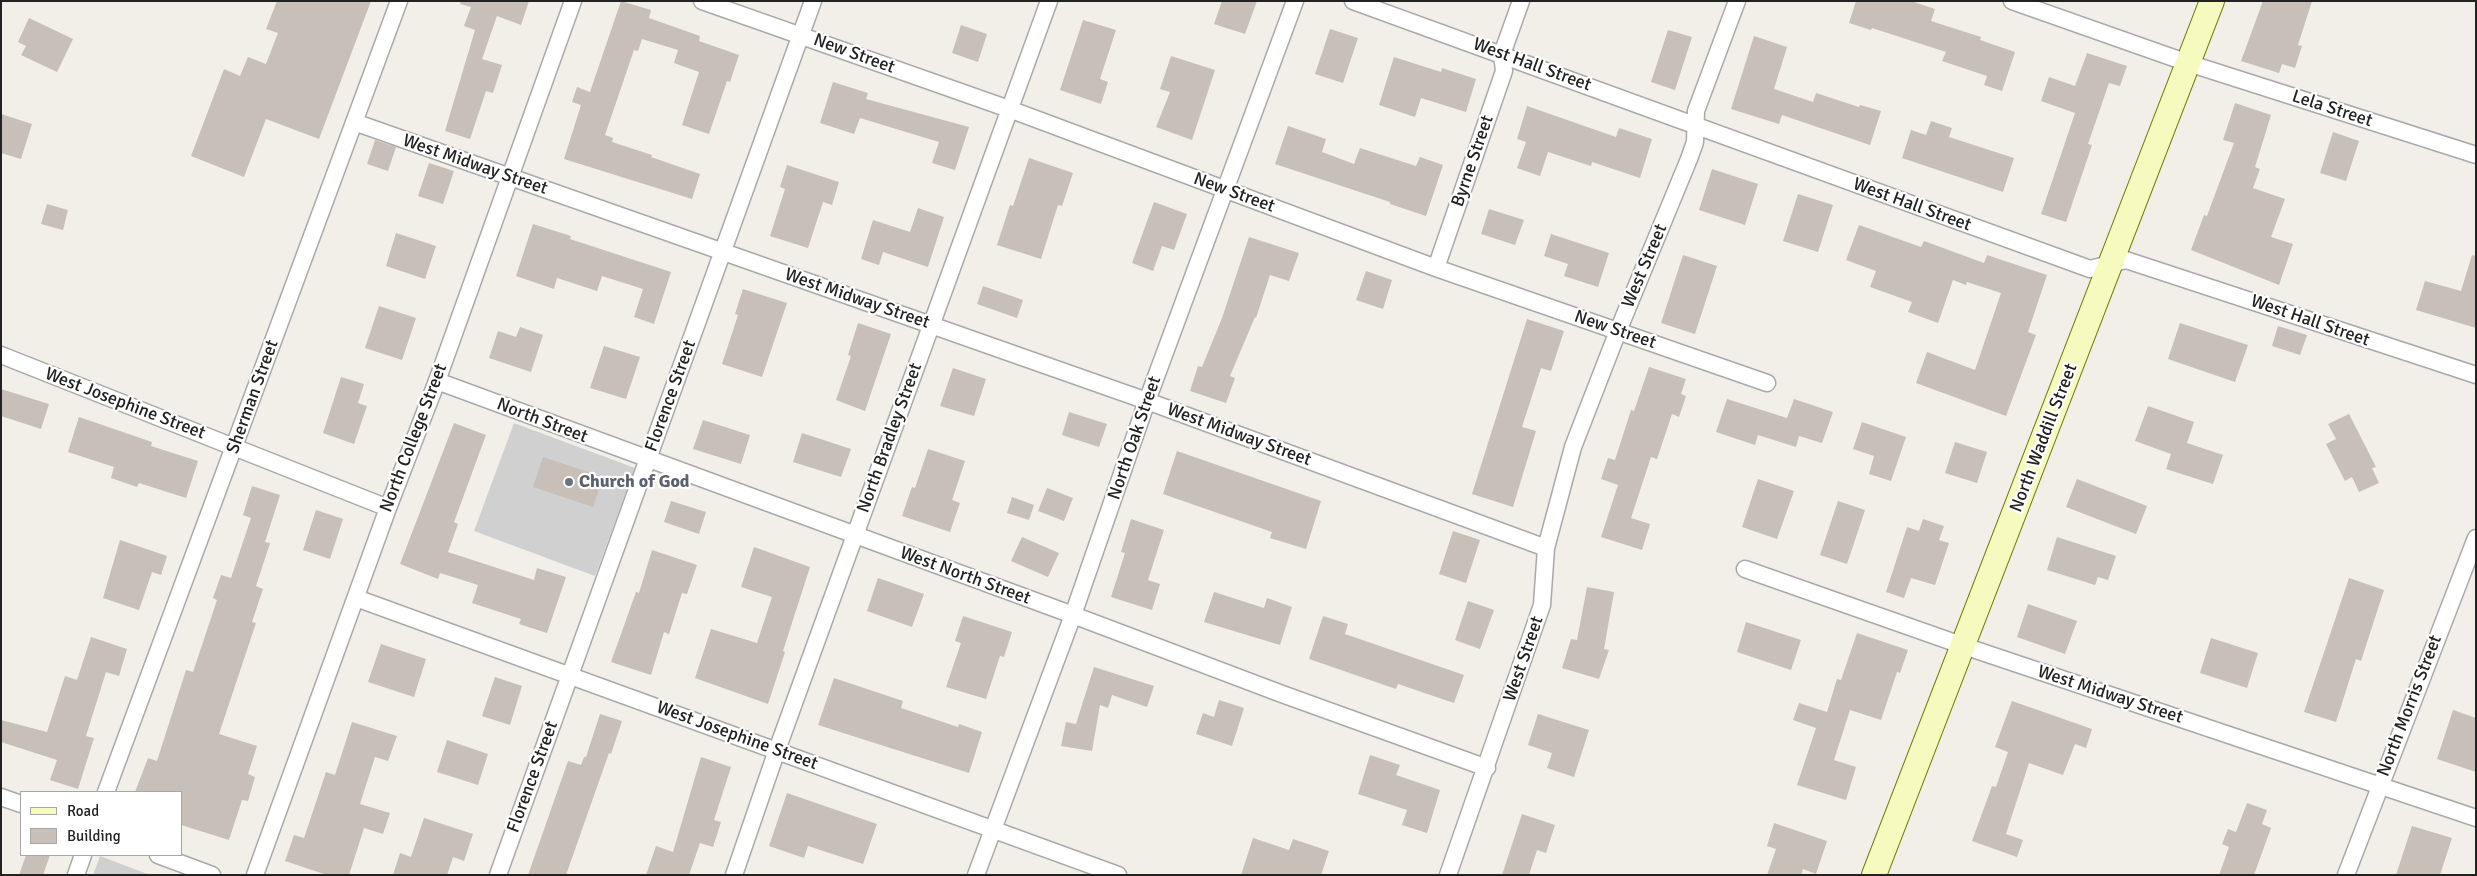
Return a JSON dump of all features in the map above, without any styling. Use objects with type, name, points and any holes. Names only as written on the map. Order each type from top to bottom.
[{"type":"street","name":"Sherman Street","points":[[106,791],[236,447],[399,1]]},
{"type":"street","name":"North College Street","points":[[255,875],[388,508],[437,381],[508,177],[573,1]]},
{"type":"street","name":"New Street","points":[[702,1],[1009,109],[1436,268],[1767,383]]},
{"type":"street","name":"Florence Street","points":[[498,875],[813,1]]},
{"type":"street","name":"North Bradley Street","points":[[734,875],[930,325],[1049,1]]},
{"type":"street","name":"North Oak Street","points":[[976,875],[1073,615],[1147,401],[1295,1]]},
{"type":"street","name":"West Hall Street","points":[[1353,1],[2090,269],[2126,260],[2476,375]]},
{"type":"street","name":"Byrne Street","points":[[1436,268],[1504,71],[1502,54],[1521,1]]},
{"type":"street","name":"West Street","points":[[1448,875],[1487,768],[1542,606],[1546,548],[1574,447],[1618,331],[1690,159],[1697,126],[1696,111],[1737,1]]},
{"type":"street","name":"Lela Street","points":[[2012,1],[2188,63],[2476,155]]},
{"type":"street","name":"North Waddill Street","points":[[1874,875],[2212,1]]},
{"type":"street","name":"West Midway Street","points":[[354,122],[1147,401],[1546,548]]},
{"type":"street","name":"West Josephine Street","points":[[1,355],[388,508]]},
{"type":"street","name":"North Street","points":[[437,381],[648,460]]},
{"type":"street","name":"West North Street","points":[[648,460],[1487,768]]},
{"type":"street","name":"North Morris Street","points":[[2346,875],[2476,538]]},
{"type":"street","name":"West Midway Street","points":[[1745,569],[1964,646],[2476,818]]},
{"type":"street","name":"West Josephine Street","points":[[356,598],[1118,875]]},
{"type":"street","points":[[1,797],[20,804]]},
{"type":"street","points":[[76,875],[83,856]]},
{"type":"street","points":[[161,856],[212,875]]},
{"type":"shaded area","name":"Church of God","points":[[514,423],[635,468],[595,576],[474,531]]},
{"type":"shaded area","points":[[100,856],[150,875],[93,875]]},
{"type":"building","points":[[277,1],[371,1],[319,139],[266,119],[244,177],[191,156],[224,69],[240,76],[248,57],[266,64],[278,33],[266,29]]},
{"type":"building","points":[[461,1],[529,1],[521,25],[497,16],[482,59],[502,65],[493,93],[486,91],[470,139],[445,131],[475,30],[464,26],[471,7],[460,4]]},
{"type":"building","points":[[621,1],[651,10],[649,18],[700,36],[699,41],[739,55],[730,82],[727,81],[709,134],[682,125],[699,72],[674,63],[678,50],[642,39],[638,51],[634,50],[605,135],[613,138],[612,142],[700,174],[692,199],[564,159],[581,105],[572,102],[577,87],[590,92]]},
{"type":"building","points":[[1222,1],[1257,1],[1245,34],[1214,24]]},
{"type":"building","points":[[1856,1],[1911,1],[1935,9],[1931,21],[1981,37],[1980,40],[2015,52],[2002,91],[1984,85],[1987,76],[1942,61],[1946,52],[1872,28],[1871,30],[1849,23]]},
{"type":"building","points":[[2263,1],[2312,1],[2298,45],[2302,46],[2295,68],[2282,64],[2279,73],[2241,61]]},
{"type":"building","points":[[29,18],[73,39],[57,72],[21,55],[26,46],[18,42]]},
{"type":"building","points":[[1083,20],[1116,30],[1100,79],[1108,82],[1101,104],[1060,90]]},
{"type":"building","points":[[961,25],[987,34],[978,62],[952,53]]},
{"type":"building","points":[[1330,29],[1358,38],[1343,83],[1315,74]]},
{"type":"building","points":[[1668,30],[1692,37],[1675,90],[1651,82]]},
{"type":"building","points":[[1754,36],[1787,47],[1774,89],[1813,102],[1816,93],[1859,107],[1860,105],[1881,111],[1870,145],[1782,115],[1779,124],[1731,109]]},
{"type":"building","points":[[2087,53],[2127,66],[2120,86],[2109,83],[2088,144],[2092,145],[2066,222],[2041,214],[2075,113],[2041,101],[2049,77],[2075,86]]},
{"type":"building","points":[[1171,56],[1215,70],[1192,140],[1156,127],[1170,92],[1160,89]]},
{"type":"building","points":[[1394,57],[1441,72],[1442,68],[1476,79],[1466,112],[1421,98],[1415,117],[1379,105]]},
{"type":"building","points":[[833,82],[868,93],[866,99],[969,127],[955,170],[932,163],[939,142],[860,118],[854,134],[820,123]]},
{"type":"building","points":[[2235,103],[2271,115],[2255,167],[2260,169],[2253,188],[2285,199],[2271,237],[2293,244],[2279,285],[2191,250],[2204,215],[2207,216],[2234,143],[2223,140]]},
{"type":"building","points":[[1527,106],[1616,137],[1619,128],[1652,139],[1640,178],[1592,162],[1591,166],[1548,152],[1540,176],[1517,168],[1526,142],[1517,139]]},
{"type":"building","points":[[1,114],[32,124],[21,159],[1,153]]},
{"type":"building","points":[[1931,121],[1952,128],[1949,137],[2014,158],[2003,192],[1902,158],[1911,130],[1926,135]]},
{"type":"building","points":[[1288,126],[1326,139],[1322,152],[1354,164],[1360,148],[1416,166],[1420,157],[1443,165],[1426,216],[1390,204],[1390,202],[1275,164]]},
{"type":"building","points":[[2333,132],[2359,141],[2346,181],[2320,173]]},
{"type":"building","points":[[375,140],[396,147],[388,171],[367,164]]},
{"type":"building","points":[[1029,158],[1073,173],[1062,206],[1058,205],[1041,259],[997,245],[1010,205],[1013,206]]},
{"type":"building","points":[[429,163],[454,171],[443,204],[418,196]]},
{"type":"building","points":[[787,165],[839,182],[832,205],[823,202],[808,248],[770,236],[785,189],[780,187]]},
{"type":"building","points":[[1712,169],[1758,184],[1745,225],[1699,210]]},
{"type":"building","points":[[1798,194],[1833,205],[1818,252],[1783,241]]},
{"type":"building","points":[[1154,202],[1187,214],[1174,250],[1162,246],[1153,271],[1132,263]]},
{"type":"building","points":[[47,204],[68,210],[63,230],[41,224]]},
{"type":"building","points":[[918,208],[944,217],[928,267],[883,252],[879,265],[861,259],[873,220],[910,232]]},
{"type":"building","points":[[1489,209],[1524,220],[1515,245],[1481,234]]},
{"type":"building","points":[[533,224],[571,236],[570,239],[671,272],[654,324],[634,317],[643,289],[602,276],[597,291],[557,278],[554,289],[516,276]]},
{"type":"building","points":[[1859,225],[1921,247],[1924,241],[1984,263],[1987,255],[2047,275],[2028,332],[2036,335],[2006,416],[1916,383],[1927,352],[1975,370],[2001,293],[1967,282],[1966,285],[1953,280],[1938,323],[1908,312],[1912,302],[1870,287],[1876,271],[1846,260]]},
{"type":"building","points":[[396,233],[436,246],[425,279],[386,266]]},
{"type":"building","points":[[1551,234],[1609,253],[1598,287],[1564,276],[1568,264],[1544,256]]},
{"type":"building","points":[[1249,237],[1299,253],[1289,281],[1270,275],[1256,318],[1230,376],[1235,378],[1226,403],[1190,391],[1198,366],[1202,367],[1222,318]]},
{"type":"building","points":[[1683,255],[1717,266],[1695,334],[1661,323]]},
{"type":"building","points":[[2472,255],[2476,256],[2476,328],[2416,310],[2425,281],[2461,291]]},
{"type":"building","points":[[1366,271],[1392,280],[1383,309],[1356,300]]},
{"type":"building","points":[[983,286],[1023,300],[1017,318],[977,304]]},
{"type":"building","points":[[743,289],[787,303],[762,377],[722,364],[738,315],[735,314]]},
{"type":"building","points":[[379,306],[416,318],[402,360],[365,348]]},
{"type":"building","points":[[1527,319],[1564,331],[1551,371],[1541,368],[1522,427],[1536,431],[1513,507],[1472,494]]},
{"type":"building","points":[[858,323],[891,334],[865,411],[836,400],[851,356],[848,355]]},
{"type":"building","points":[[2180,323],[2248,345],[2235,382],[2168,359]]},
{"type":"building","points":[[2278,326],[2307,335],[2300,355],[2272,346]]},
{"type":"building","points":[[520,327],[543,335],[531,372],[489,358],[498,331],[516,337]]},
{"type":"building","points":[[604,346],[640,357],[626,399],[590,388]]},
{"type":"building","points":[[1649,367],[1686,379],[1681,394],[1686,396],[1679,417],[1672,414],[1657,459],[1651,457],[1631,518],[1650,524],[1642,550],[1601,537],[1618,485],[1601,479],[1608,458],[1615,460],[1631,410],[1634,411]]},
{"type":"building","points":[[953,368],[986,379],[974,416],[940,406]]},
{"type":"building","points":[[341,377],[364,384],[358,403],[367,406],[354,444],[323,433]]},
{"type":"building","points":[[1,389],[49,404],[41,429],[1,416]]},
{"type":"building","points":[[1727,399],[1787,418],[1794,399],[1833,412],[1822,443],[1799,436],[1796,447],[1758,435],[1755,445],[1716,432]]},
{"type":"building","points":[[2148,406],[2194,422],[2187,443],[2223,455],[2213,484],[2166,469],[2171,454],[2135,441]]},
{"type":"building","points":[[1069,412],[1107,424],[1099,447],[1062,435]]},
{"type":"building","points":[[2349,414],[2376,467],[2372,468],[2379,483],[2359,492],[2352,477],[2345,481],[2326,444],[2336,439],[2328,424]]},
{"type":"building","points":[[79,417],[152,442],[151,446],[198,461],[186,498],[139,483],[137,487],[111,478],[114,467],[68,452]]},
{"type":"building","points":[[703,420],[750,435],[741,464],[693,449]]},
{"type":"building","points":[[1862,422],[1906,437],[1891,481],[1869,474],[1874,456],[1853,449]]},
{"type":"building","points":[[454,423],[486,435],[454,522],[458,524],[448,552],[534,580],[537,568],[566,577],[547,633],[519,624],[521,619],[472,603],[478,585],[440,573],[438,579],[400,564]]},
{"type":"building","points":[[802,433],[851,449],[841,477],[793,462]]},
{"type":"building","points":[[1955,442],[1987,452],[1977,483],[1945,473]]},
{"type":"building","points":[[928,449],[965,461],[952,500],[960,503],[950,532],[902,516],[912,487],[915,488]]},
{"type":"building","points":[[1177,451],[1321,501],[1306,549],[1270,538],[1272,532],[1163,494]]},
{"type":"building","name":"Church of God","points":[[543,457],[603,477],[593,507],[533,487]]},
{"type":"building","points":[[1758,479],[1794,491],[1777,539],[1742,527]]},
{"type":"building","points":[[2077,479],[2147,506],[2136,534],[2066,507]]},
{"type":"building","points":[[252,486],[280,495],[265,542],[270,543],[256,586],[263,589],[252,622],[256,623],[219,734],[257,746],[248,774],[255,777],[248,801],[242,800],[229,840],[182,825],[182,791],[135,791],[148,758],[157,761],[186,670],[193,672],[217,600],[213,598],[221,575],[231,578],[251,518],[243,515]]},
{"type":"building","points":[[1047,488],[1073,498],[1064,521],[1038,511]]},
{"type":"building","points":[[1012,497],[1034,505],[1029,520],[1007,513]]},
{"type":"building","points":[[671,501],[706,512],[699,534],[664,522]]},
{"type":"building","points":[[1838,501],[1865,510],[1847,564],[1820,555]]},
{"type":"building","points":[[316,510],[343,519],[330,559],[303,550]]},
{"type":"building","points":[[1131,519],[1164,530],[1148,580],[1160,584],[1152,610],[1111,597],[1125,553],[1121,552]]},
{"type":"building","points":[[1923,519],[1944,526],[1939,540],[1949,543],[1935,585],[1911,578],[1904,598],[1886,592],[1907,527],[1919,531]]},
{"type":"building","points":[[1453,531],[1480,540],[1466,583],[1439,574]]},
{"type":"building","points":[[1022,537],[1059,553],[1048,577],[1011,561]]},
{"type":"building","points":[[2057,537],[2116,556],[2108,580],[2098,577],[2095,585],[2047,570]]},
{"type":"building","points":[[120,540],[167,556],[161,575],[152,572],[139,610],[103,598]]},
{"type":"building","points":[[754,547],[810,567],[768,704],[695,678],[711,629],[757,643],[772,597],[741,587]]},
{"type":"building","points":[[652,550],[697,565],[687,594],[682,593],[669,634],[664,632],[651,675],[611,662],[636,592],[639,593]]},
{"type":"building","points":[[878,578],[924,594],[912,627],[867,611]]},
{"type":"building","points":[[2349,578],[2384,590],[2361,661],[2356,659],[2336,722],[2304,712]]},
{"type":"building","points":[[1587,587],[1614,592],[1604,649],[1609,650],[1599,679],[1562,668],[1571,639],[1577,640]]},
{"type":"building","points":[[1214,592],[1264,608],[1267,598],[1292,607],[1280,645],[1204,622]]},
{"type":"building","points":[[1468,601],[1494,610],[1480,649],[1455,640]]},
{"type":"building","points":[[2028,604],[2077,621],[2065,654],[2017,637]]},
{"type":"building","points":[[963,616],[1012,632],[1004,657],[1000,656],[986,699],[946,687],[961,643],[955,641]]},
{"type":"building","points":[[1323,616],[1348,624],[1345,634],[1464,675],[1454,703],[1398,684],[1396,689],[1309,659]]},
{"type":"building","points":[[1746,622],[1801,640],[1791,670],[1737,652]]},
{"type":"building","points":[[1857,633],[1908,650],[1900,673],[1897,672],[1881,720],[1850,710],[1834,760],[1856,767],[1846,800],[1797,785],[1816,728],[1793,720],[1799,703],[1827,712],[1837,679],[1841,680]]},
{"type":"building","points":[[91,637],[127,649],[119,676],[106,672],[86,736],[94,738],[78,789],[50,780],[57,760],[1,742],[1,720],[47,732],[65,676],[77,680]]},
{"type":"building","points":[[2211,638],[2258,653],[2247,688],[2200,673]]},
{"type":"building","points":[[381,644],[426,659],[414,697],[368,682]]},
{"type":"building","points":[[1094,667],[1154,686],[1147,707],[1112,695],[1108,708],[1100,705],[1092,751],[1061,746],[1066,722],[1076,724]]},
{"type":"building","points":[[495,677],[522,686],[510,725],[482,716]]},
{"type":"building","points":[[834,678],[903,701],[901,708],[958,727],[959,724],[982,732],[969,773],[818,725]]},
{"type":"building","points":[[1219,700],[1244,708],[1232,746],[1196,734],[1203,713],[1214,717]]},
{"type":"building","points":[[2012,701],[2092,729],[2086,748],[2075,744],[2063,775],[2029,763],[2006,834],[2023,840],[2017,857],[1972,841],[1992,786],[1996,787],[2008,752],[1995,747]]},
{"type":"building","points":[[2453,710],[2476,718],[2476,772],[2437,759]]},
{"type":"building","points":[[600,714],[622,721],[566,875],[528,875],[568,761],[581,765],[584,757],[586,757]]},
{"type":"building","points":[[1538,714],[1589,730],[1574,777],[1547,768],[1552,753],[1528,745]]},
{"type":"building","points":[[352,722],[397,736],[388,761],[375,757],[360,804],[390,813],[383,834],[364,828],[349,875],[327,875],[285,861],[294,835],[304,838],[326,772],[335,775]]},
{"type":"building","points":[[447,740],[488,754],[478,785],[437,772]]},
{"type":"building","points":[[1370,755],[1400,765],[1396,775],[1440,790],[1427,833],[1402,825],[1407,810],[1358,794]]},
{"type":"building","points":[[701,757],[731,767],[714,820],[721,822],[713,847],[700,843],[689,875],[646,875],[656,846],[673,852]]},
{"type":"building","points":[[787,793],[877,824],[863,864],[808,846],[804,858],[769,846]]},
{"type":"building","points":[[2247,803],[2267,810],[2262,824],[2271,828],[2254,875],[2219,875],[2229,847],[2222,844],[2228,829],[2236,832]]},
{"type":"building","points":[[1522,814],[1555,825],[1546,853],[1537,850],[1529,875],[1502,875]]},
{"type":"building","points":[[424,818],[473,834],[464,861],[453,857],[447,875],[393,875],[400,853],[411,857]]},
{"type":"building","points":[[1774,823],[1827,841],[1816,874],[1803,869],[1801,875],[1767,875],[1776,849],[1767,846]]},
{"type":"building","points":[[2412,826],[2452,838],[2440,875],[2396,875]]},
{"type":"building","points":[[1253,838],[1289,850],[1293,839],[1329,851],[1321,875],[1241,875]]},
{"type":"building","points":[[26,856],[50,856],[43,875],[19,875]]},
{"type":"place","name":"Church of God","points":[[569,482]]}]
